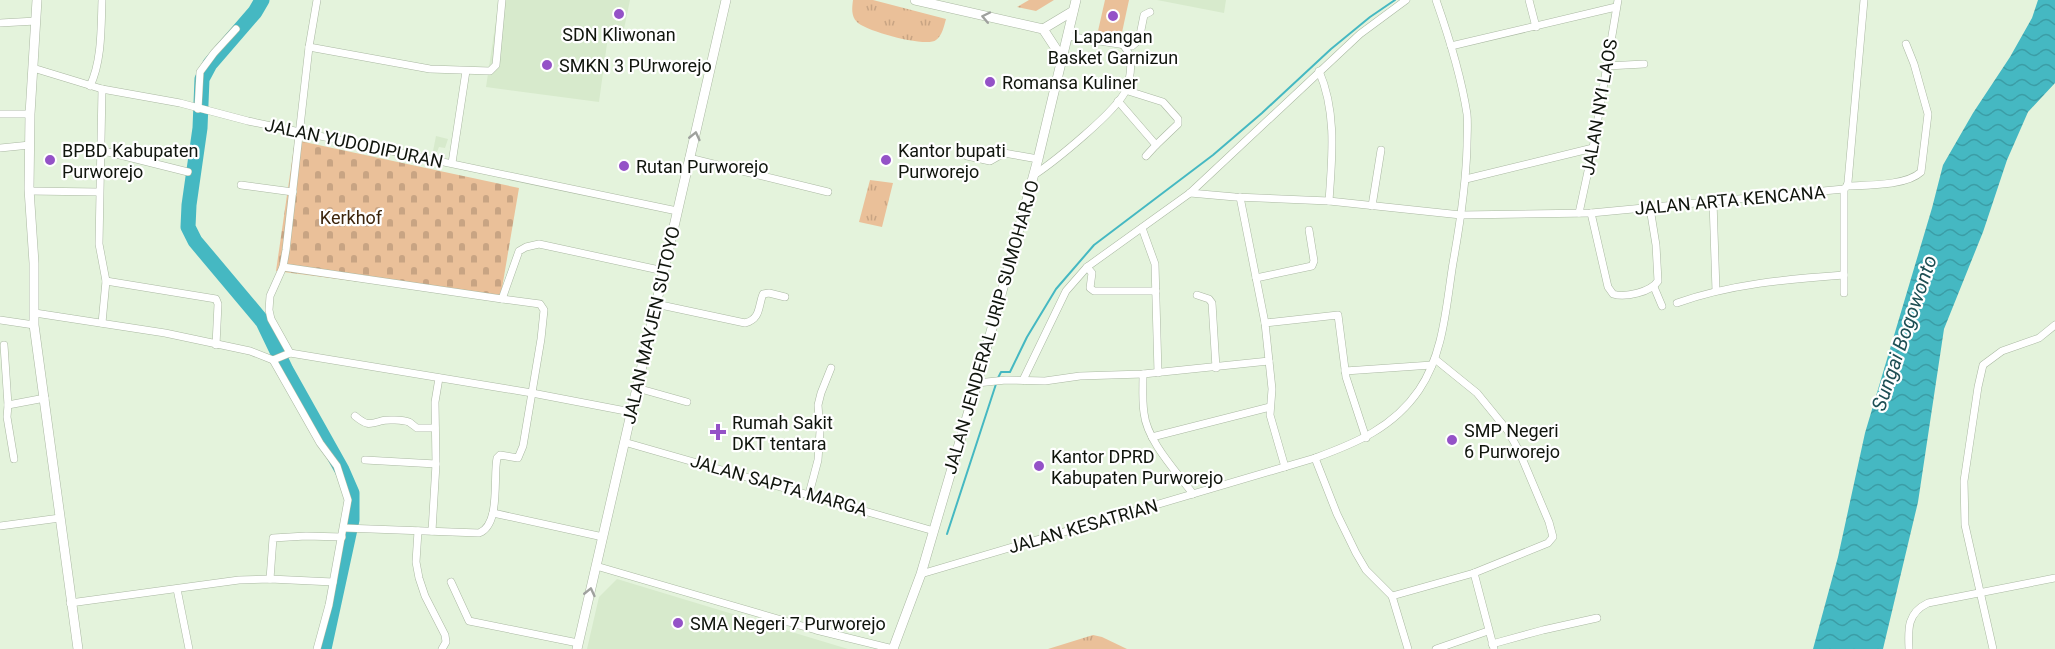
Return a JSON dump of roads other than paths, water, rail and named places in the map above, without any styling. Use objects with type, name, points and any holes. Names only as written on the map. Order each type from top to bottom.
[{"type":"main road","points":[[37,0],[30,114],[29,191],[34,263],[34,325],[78,649]]},
{"type":"main road","name":"JALAN MAYJEN SUTOYO","points":[[578,646],[726,0]]},
{"type":"main road","points":[[915,0],[1043,29],[1073,11]]},
{"type":"main road","name":"JALAN JENDERAL URIP SUMOHARJO","points":[[893,649],[921,574],[982,383],[1076,0]]},
{"type":"main road","points":[[1043,29],[1062,58]]},
{"type":"street","points":[[90,86],[95,77],[98,57],[102,0]]},
{"type":"street","points":[[316,0],[283,267],[270,296],[269,310],[281,357],[315,434],[337,466],[348,500],[345,528],[329,605],[317,649]]},
{"type":"street","points":[[309,47],[401,65],[490,71],[495,68],[502,0]]},
{"type":"street","points":[[1023,380],[1066,291],[1087,267],[1190,193],[1360,34],[1406,0]]},
{"type":"street","name":"JALAN KESATRIAN","points":[[921,574],[1315,458],[1366,438],[1397,415],[1412,399],[1433,362],[1440,337],[1466,179],[1467,116],[1451,46],[1436,0]]},
{"type":"street","points":[[1529,0],[1536,27]]},
{"type":"street","name":"JALAN ARTA KENCANA","points":[[1190,193],[1329,201],[1461,215],[1591,213],[1846,188],[1864,0]]},
{"type":"street","points":[[1451,46],[1536,27],[1617,4]]},
{"type":"street","name":"JALAN NYI LAOS","points":[[1579,213],[1593,148],[1617,4]]},
{"type":"street","points":[[1067,36],[1132,46],[1139,40],[1144,15],[1150,12]]},
{"type":"street","points":[[0,23],[36,21]]},
{"type":"street","points":[[199,109],[200,72],[236,29]]},
{"type":"street","points":[[1844,293],[1846,188],[1895,182],[1915,177],[1921,172],[1928,114],[1906,44]]},
{"type":"street","points":[[1034,175],[1076,141],[1118,101],[1125,90],[1131,59],[1124,46]]},
{"type":"street","points":[[1607,66],[1644,64]]},
{"type":"street","name":"JALAN YUDODIPURAN","points":[[33,68],[102,89],[180,103],[214,113],[677,211]]},
{"type":"street","points":[[452,163],[466,71]]},
{"type":"street","points":[[1319,71],[1327,90],[1331,120],[1329,201]]},
{"type":"street","points":[[102,89],[99,244],[106,281],[102,323]]},
{"type":"street","points":[[1125,90],[1162,102],[1178,119],[1178,124],[1146,156]]},
{"type":"street","points":[[1118,101],[1156,145]]},
{"type":"street","points":[[0,114],[30,114]]},
{"type":"street","points":[[0,148],[30,145]]},
{"type":"street","points":[[1466,179],[1593,148]]},
{"type":"street","points":[[100,150],[188,172]]},
{"type":"street","points":[[1372,206],[1381,150]]},
{"type":"street","points":[[968,156],[990,161],[1004,153],[1038,159]]},
{"type":"street","points":[[690,158],[828,192]]},
{"type":"street","points":[[241,185],[293,192]]},
{"type":"street","points":[[29,191],[99,192]]},
{"type":"street","points":[[1240,197],[1264,323],[1272,389],[1270,407],[1273,428],[1285,467]]},
{"type":"street","points":[[1713,201],[1716,291]]},
{"type":"street","points":[[1591,213],[1600,260],[1610,290],[1617,296],[1622,296],[1654,286],[1658,281],[1659,271],[1650,208]]},
{"type":"street","points":[[1142,228],[1155,264],[1158,373]]},
{"type":"street","points":[[1256,278],[1312,266],[1314,261],[1309,230]]},
{"type":"street","points":[[502,299],[519,251],[533,244],[664,271]]},
{"type":"street","points":[[283,267],[540,304],[544,310],[521,454],[518,458],[500,455],[497,458],[493,513],[488,526],[481,532],[345,528]]},
{"type":"street","points":[[1087,267],[1092,273],[1090,288],[1094,291],[1156,291]]},
{"type":"street","points":[[1677,303],[1716,291],[1767,282],[1844,275]]},
{"type":"street","points":[[106,281],[216,299],[218,301],[216,345]]},
{"type":"street","points":[[1654,286],[1662,306]]},
{"type":"street","points":[[656,304],[745,323],[753,321],[759,313],[763,294],[769,293],[785,297]]},
{"type":"street","points":[[1197,295],[1209,299],[1212,303],[1216,368]]},
{"type":"street","points":[[35,313],[165,333],[281,357],[439,378],[631,412]]},
{"type":"street","points":[[1264,323],[1337,314],[1345,371],[1366,438]]},
{"type":"street","points":[[0,320],[34,325]]},
{"type":"street","points":[[1993,649],[1965,525],[1964,481],[1978,387],[1983,365],[2002,351],[2038,338],[2055,325]]},
{"type":"street","points":[[4,345],[7,417],[14,459]]},
{"type":"street","points":[[982,383],[1158,373],[1269,361]]},
{"type":"street","points":[[1345,371],[1433,362],[1477,393],[1508,431],[1519,451],[1553,534],[1548,543],[1474,573],[1392,596]]},
{"type":"street","points":[[809,494],[818,460],[820,431],[818,405],[831,368]]},
{"type":"street","points":[[1143,374],[1144,413],[1152,437],[1192,494]]},
{"type":"street","points":[[432,531],[436,464],[435,402],[439,378]]},
{"type":"street","points":[[637,388],[687,402]]},
{"type":"street","points":[[8,405],[45,398]]},
{"type":"street","points":[[1152,437],[1270,407]]},
{"type":"street","points":[[355,416],[366,423],[410,422],[417,428],[435,428]]},
{"type":"street","name":"JALAN SAPTA MARGA","points":[[624,442],[934,531]]},
{"type":"street","points":[[1315,458],[1337,514],[1356,553],[1366,570],[1392,596],[1408,649]]},
{"type":"street","points":[[365,459],[436,464]]},
{"type":"street","points":[[493,513],[603,537]]},
{"type":"street","points":[[0,526],[60,518]]},
{"type":"street","points":[[418,531],[416,562],[425,596],[445,635],[446,642],[442,649]]},
{"type":"street","points":[[270,579],[273,538],[342,537]]},
{"type":"street","points":[[596,566],[816,630],[893,649]]},
{"type":"street","points":[[1474,573],[1493,647],[1544,630],[1597,618]]},
{"type":"street","points":[[1909,649],[1909,623],[1918,609],[1928,603],[2055,578]]},
{"type":"street","points":[[70,603],[270,579],[333,582]]},
{"type":"street","points":[[451,582],[469,621],[578,646]]},
{"type":"street","points":[[177,589],[189,649]]},
{"type":"street","points":[[1436,649],[1488,631]]},
{"type":"water","name":"Sungai Bogowonto","points":[[2038,0],[2055,0],[2055,83],[2028,112],[2007,160],[1983,232],[1944,329],[1918,502],[1883,649],[1813,649],[1838,557],[1865,433],[1943,165],[1973,113],[2010,57],[2032,18]]},
{"type":"waterway","points":[[262,0],[255,12],[210,64],[202,79],[200,128],[188,227],[195,241],[263,322],[352,493],[352,520],[324,649]]},
{"type":"waterway","points":[[998,378],[1001,372],[1010,372],[1027,337],[1056,289],[1094,245],[1213,155],[1331,49],[1395,0]]},
{"type":"waterway","points":[[947,534],[996,384]]},
{"type":"place","name":"SDN Kliwonan","points":[[619,14]]},
{"type":"place","name":"Lapangan Basket Garnizun","points":[[1113,16]]},
{"type":"place","name":"SMKN 3 PUrworejo","points":[[547,65]]},
{"type":"place","name":"Romansa Kuliner","points":[[990,82]]},
{"type":"place","name":"BPBD Kabupaten Purworejo","points":[[50,160]]},
{"type":"place","name":"Kantor bupati Purworejo","points":[[886,160]]},
{"type":"place","name":"Rutan Purworejo","points":[[624,166]]},
{"type":"place","name":"Rumah Sakit DKT tentara","points":[[718,432]]},
{"type":"place","name":"SMP Negeri 6 Purworejo","points":[[1452,440]]},
{"type":"place","name":"Kantor DPRD Kabupaten Purworejo","points":[[1039,466]]},
{"type":"place","name":"SMA Negeri 7 Purworejo","points":[[678,623]]},
{"type":"park label","name":"Kerkhof","points":[[351,217]]}]
